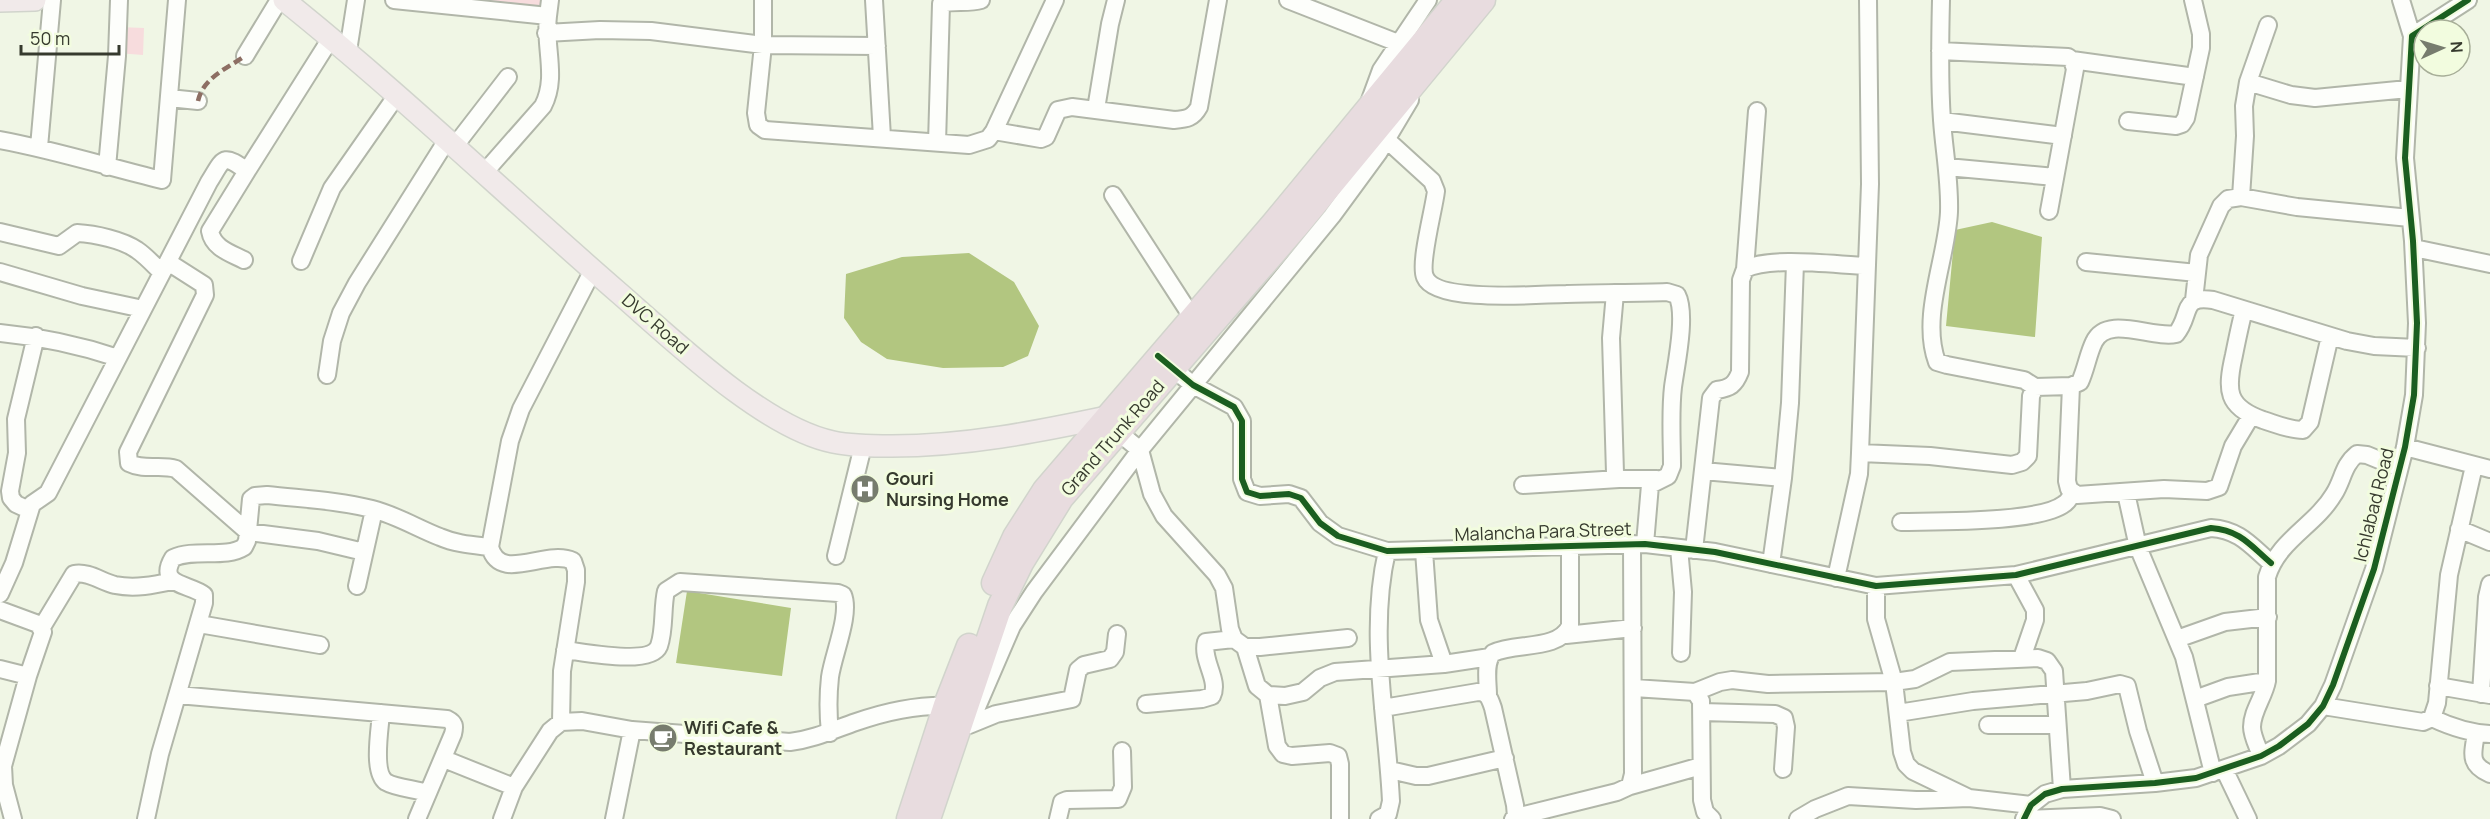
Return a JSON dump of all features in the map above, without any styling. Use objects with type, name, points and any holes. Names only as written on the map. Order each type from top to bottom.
[{"type":"highway","name":"Grand Trunk Road","points":[[1166,362],[1192,317],[1274,223],[1458,0]]},
{"type":"highway","name":"Grand Trunk Road","points":[[928,819],[951,749],[989,593],[1014,537],[1045,490],[1112,424],[1166,362],[1295,228],[1483,0]]},
{"type":"highway","name":"Grand Trunk Road","points":[[909,819],[960,712]]},
{"type":"main road","points":[[0,0],[35,0]]},
{"type":"main road","name":"DVC Road","points":[[284,0],[348,51],[695,360],[760,407],[799,430],[832,442],[863,446],[918,446],[1112,424]]},
{"type":"street","points":[[39,147],[52,0]]},
{"type":"street","points":[[107,167],[117,53],[118,0]]},
{"type":"street","points":[[0,140],[39,147],[162,180],[177,0]]},
{"type":"street","points":[[245,56],[279,0]]},
{"type":"street","points":[[348,51],[356,0]]},
{"type":"street","points":[[394,0],[548,16],[600,30],[651,31],[763,45],[877,46]]},
{"type":"street","points":[[763,0],[763,45],[756,113],[758,125],[765,130],[969,145],[988,139],[994,131],[1055,0]]},
{"type":"street","points":[[874,0],[882,137]]},
{"type":"street","points":[[937,143],[941,4],[952,0],[973,2],[981,0]]},
{"type":"street","points":[[1096,109],[1116,0]]},
{"type":"street","points":[[994,131],[1041,139],[1046,137],[1058,110],[1072,107],[1174,120],[1186,119],[1194,115],[1199,107],[1218,0]]},
{"type":"street","points":[[1288,0],[1398,43]]},
{"type":"street","points":[[1367,109],[1381,70],[1428,0]]},
{"type":"street","points":[[1836,578],[1858,474],[1860,453],[1870,184],[1868,0]]},
{"type":"street","points":[[1941,0],[1942,121],[1947,167],[1948,224],[1935,284],[1932,338],[1937,362],[2024,380],[2035,387],[2071,386],[2080,382],[2093,343],[2101,331],[2118,329],[2167,336],[2176,334],[2183,326],[2188,304],[2194,300],[2213,300],[2330,336],[2374,346],[2417,348]]},
{"type":"street","points":[[2128,121],[2176,126],[2182,124],[2186,118],[2201,48],[2201,34],[2193,0]]},
{"type":"street","points":[[2401,0],[2412,36]]},
{"type":"street","points":[[2440,18],[2468,0]]},
{"type":"street","points":[[484,173],[543,106],[550,93],[552,78],[548,16]]},
{"type":"street","points":[[2241,197],[2245,136],[2244,106],[2248,82],[2268,25]]},
{"type":"street","name":"Ichlabad Road","points":[[2026,814],[2045,794],[2062,789],[2155,783],[2218,771],[2261,756],[2279,746],[2308,724],[2323,706],[2333,685],[2374,568],[2404,447],[2414,395],[2417,348],[2414,248],[2405,158],[2412,36]]},
{"type":"street","points":[[244,260],[217,246],[212,240],[210,231],[331,38]]},
{"type":"street","points":[[1940,51],[2067,57],[2072,60],[2195,77]]},
{"type":"street","points":[[2049,211],[2075,69],[2072,60]]},
{"type":"street","points":[[960,712],[1019,614],[1140,450],[1332,216],[1387,140],[1422,75]]},
{"type":"street","points":[[327,375],[332,341],[341,313],[357,283],[450,143],[508,77]]},
{"type":"street","points":[[2248,82],[2290,95],[2315,98],[2408,89]]},
{"type":"street","points":[[301,261],[332,188],[397,95]]},
{"type":"street","points":[[169,98],[198,101]]},
{"type":"street","points":[[1681,653],[1687,549],[1703,471],[1711,398],[1717,390],[1729,388],[1736,382],[1740,372],[1741,280],[1745,269],[1757,111]]},
{"type":"street","points":[[1942,121],[2063,136]]},
{"type":"street","points":[[1387,140],[1432,182],[1436,191],[1424,261],[1424,275],[1430,284],[1464,294],[1494,297],[1673,293],[1680,300],[1679,358],[1673,387],[1672,466],[1668,476],[1650,484],[1638,544],[1633,628],[1633,774],[1630,786]]},
{"type":"street","points":[[0,594],[19,548],[32,504],[48,493],[222,161],[230,159],[247,171]]},
{"type":"street","points":[[1947,167],[2055,177]]},
{"type":"street","points":[[1113,195],[1192,317]]},
{"type":"street","points":[[2194,300],[2199,255],[2221,206],[2228,199],[2241,197],[2297,207],[2410,218]]},
{"type":"street","points":[[0,232],[58,246],[78,233],[92,235],[128,245],[165,268],[204,285],[205,295],[128,452],[129,463],[136,466],[167,466],[176,469],[248,532],[318,541],[364,552]]},
{"type":"street","points":[[2414,248],[2490,264]]},
{"type":"street","points":[[2086,262],[2197,273]]},
{"type":"street","points":[[1771,564],[1783,478],[1793,363],[1795,263]]},
{"type":"street","points":[[1745,269],[1754,264],[1867,266]]},
{"type":"street","points":[[561,722],[561,680],[576,582],[573,561],[564,557],[553,557],[507,564],[498,563],[492,556],[490,547],[510,441],[521,409],[593,270]]},
{"type":"street","points":[[0,272],[82,296],[143,309]]},
{"type":"street","points":[[1615,293],[1611,359],[1615,473],[1619,479]]},
{"type":"street","points":[[2244,310],[2228,379],[2229,394],[2236,406],[2251,416],[2292,430],[2303,430],[2310,422],[2330,336]]},
{"type":"street","points":[[0,333],[36,336],[83,346],[118,358]]},
{"type":"street","points":[[29,510],[16,504],[5,491],[17,453],[16,419],[36,336]]},
{"type":"street","name":"Malancha Para Street","points":[[1166,362],[1193,385],[1234,407],[1242,421],[1242,479],[1247,492],[1260,496],[1289,494],[1301,498],[1320,524],[1338,536],[1387,551],[1638,544],[1687,549],[1876,586],[2016,575],[2211,528],[2228,529],[2239,535],[2271,563]]},
{"type":"street","points":[[2071,386],[2067,481],[2073,493],[2077,495],[2126,494],[2164,489],[2207,491],[2219,487],[2233,446],[2251,416]]},
{"type":"street","points":[[1860,453],[1930,456],[2012,465],[2022,462],[2028,456],[2031,396],[2035,387]]},
{"type":"street","points":[[1112,424],[1140,450],[1152,494],[1164,516],[1217,575],[1224,588],[1239,643],[1257,686],[1268,695],[1285,696],[1303,692],[1320,678],[1335,672],[1444,664],[1490,657],[1498,651],[1556,640],[1566,634],[1633,628]]},
{"type":"street","points":[[836,556],[863,446]]},
{"type":"street","points":[[2404,447],[2482,467],[2459,529],[2449,575],[2438,687],[2432,718]]},
{"type":"street","points":[[2261,756],[2252,729],[2254,714],[2264,697],[2267,681],[2268,578],[2271,563],[2281,549],[2334,495],[2348,461],[2357,454],[2367,455],[2399,468]]},
{"type":"street","points":[[1703,471],[1783,478]]},
{"type":"street","points":[[1523,485],[1658,479]]},
{"type":"street","points":[[1901,522],[1958,521],[2039,513],[2066,504],[2073,493]]},
{"type":"street","points":[[2126,494],[2138,547],[2177,639],[2218,771],[2244,810]]},
{"type":"street","points":[[173,581],[169,572],[173,558],[191,553],[239,550],[244,547],[251,499],[260,495],[341,502],[374,510],[459,543],[490,547]]},
{"type":"street","points":[[357,586],[374,510]]},
{"type":"street","points":[[2459,529],[2490,542]]},
{"type":"street","points":[[1566,634],[1570,626],[1570,546]]},
{"type":"street","points":[[1386,818],[1391,801],[1390,770],[1380,668],[1382,573],[1387,551]]},
{"type":"street","points":[[1424,551],[1429,620],[1444,664]]},
{"type":"street","points":[[14,819],[4,785],[3,766],[41,638],[42,627],[74,574],[85,574],[113,585],[129,587],[173,581],[204,595],[199,624],[153,782],[146,819]]},
{"type":"street","points":[[2016,575],[2031,600],[2035,620],[2022,658]]},
{"type":"street","points":[[565,650],[626,657],[650,654],[658,646],[666,591],[680,582],[838,593],[843,595],[846,610],[830,677],[828,711],[830,733]]},
{"type":"street","points":[[2438,687],[2486,695],[2487,597],[2490,584]]},
{"type":"street","points":[[1876,586],[1876,620],[1894,682],[1902,752],[1906,764],[1913,771],[1969,798],[2026,814],[2100,816],[2112,819]]},
{"type":"street","points":[[0,610],[42,627]]},
{"type":"street","points":[[2177,639],[2225,622],[2268,617]]},
{"type":"street","points":[[199,624],[320,645]]},
{"type":"street","points":[[502,819],[514,787],[550,731],[561,722],[582,721],[632,730],[790,742],[810,740],[884,714],[914,708],[996,714],[1072,699],[1078,670],[1084,665],[1110,659],[1115,652],[1117,634]]},
{"type":"street","points":[[1146,704],[1212,696],[1214,686],[1205,654],[1206,642],[1211,640],[1239,643],[1348,638]]},
{"type":"street","points":[[1490,657],[1488,695],[1494,708],[1520,817],[1617,792],[1630,786],[1701,766]]},
{"type":"street","points":[[1634,688],[1695,692],[1732,680],[1768,684],[1894,682],[1915,680],[1950,662],[2038,658],[2048,662],[2054,672],[2062,789]]},
{"type":"street","points":[[0,669],[28,676]]},
{"type":"street","points":[[2195,699],[2228,687],[2267,681]]},
{"type":"street","points":[[1898,713],[1973,702],[2087,691],[2120,684],[2127,686],[2138,731],[2155,783]]},
{"type":"street","points":[[1383,708],[1478,692],[1488,695]]},
{"type":"street","points":[[1695,692],[1701,701],[1702,712],[1702,800],[1706,817]]},
{"type":"street","points":[[178,695],[452,721],[455,726],[453,735],[417,819]]},
{"type":"street","points":[[1268,695],[1277,746],[1283,754],[1292,756],[1330,753],[1338,756],[1340,819]]},
{"type":"street","points":[[2323,706],[2423,722],[2432,718],[2452,727],[2483,734],[2473,759],[2478,768],[2490,774]]},
{"type":"street","points":[[1702,712],[1775,714],[1784,718],[1786,727],[1783,769]]},
{"type":"street","points":[[381,713],[378,764],[380,776],[386,782],[427,792]]},
{"type":"street","points":[[1988,725],[2057,725]]},
{"type":"street","points":[[614,819],[632,730]]},
{"type":"street","points":[[1058,819],[1062,802],[1067,800],[1118,799],[1123,787],[1122,751]]},
{"type":"street","points":[[1390,770],[1416,777],[1428,776],[1505,758]]},
{"type":"street","points":[[444,759],[514,787]]},
{"type":"street","points":[[1798,819],[1823,805],[1848,796],[1924,800],[1969,798]]},
{"type":"shaded area","points":[[455,0],[544,0],[542,10]]},
{"type":"shaded area","points":[[119,27],[144,28],[143,55],[117,53]]},
{"type":"shaded area","points":[[1992,222],[2042,237],[2035,337],[1946,326],[1955,230]]},
{"type":"shaded area","points":[[969,253],[1014,282],[1039,326],[1028,356],[1003,367],[943,368],[887,359],[861,342],[844,318],[846,274],[902,257]]},
{"type":"shaded area","points":[[687,591],[791,608],[782,676],[676,663]]},
{"type":"marked path","points":[[198,101],[210,80],[245,56]]},
{"type":"cycle path","points":[[2024,819],[2031,805],[2045,794],[2062,789],[2196,778],[2261,756],[2279,746],[2308,724],[2323,706],[2333,685],[2374,569],[2405,447],[2414,395],[2417,323],[2413,241],[2405,158],[2412,36],[2468,0]]},
{"type":"cycle path","points":[[1158,356],[1193,385],[1234,407],[1242,421],[1242,479],[1247,492],[1260,496],[1289,494],[1301,498],[1320,523],[1338,536],[1387,551],[1645,544],[1715,552],[1876,586],[2016,575],[2211,528],[2237,535],[2271,563]]},
{"type":"place","name":"Gouri Nursing Home","points":[[865,489]]},
{"type":"place","name":"Wifi Cafe & Restaurant","points":[[663,738]]}]
